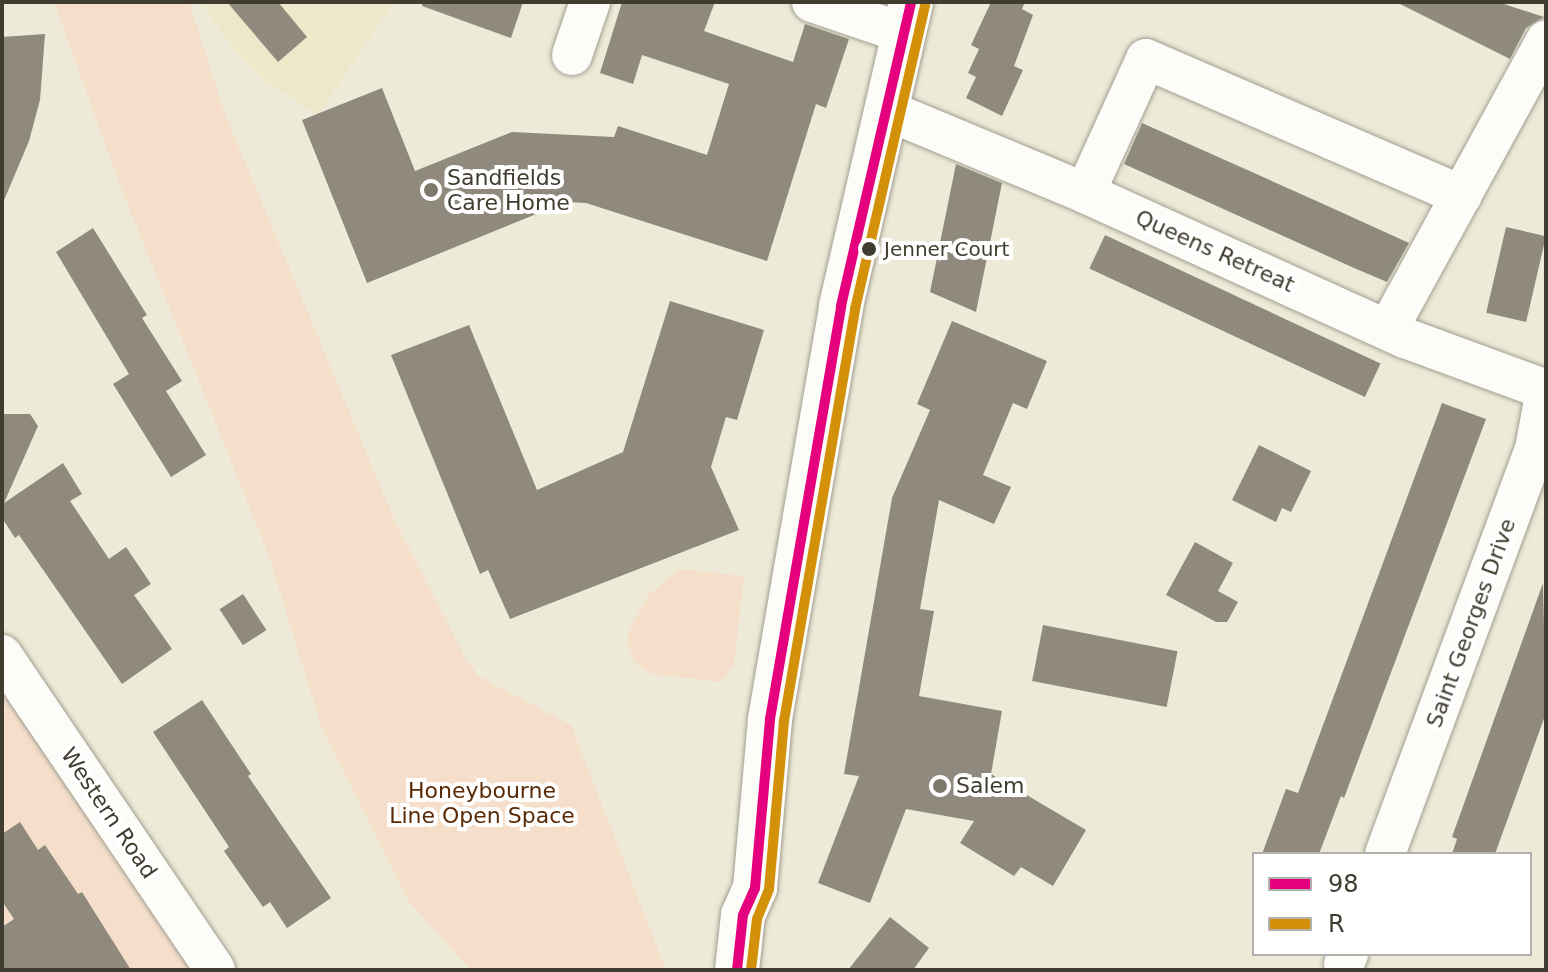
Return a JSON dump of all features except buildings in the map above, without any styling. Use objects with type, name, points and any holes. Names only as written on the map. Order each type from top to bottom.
[{"type":"street","points":[[572,55],[590,2]]},
{"type":"street","points":[[751,967],[764,916],[755,888],[764,764],[797,551],[841,306],[907,18],[812,2]]},
{"type":"street","points":[[1388,329],[1546,40]]},
{"type":"street","points":[[1085,193],[1146,59],[1462,196]]},
{"type":"street","name":"Queens Retreat","points":[[886,110],[1085,193],[1388,329],[1546,390]]},
{"type":"street","name":"Saint Georges Drive","points":[[1386,852],[1535,449],[1546,390]]},
{"type":"street","name":"Western Road","points":[[2,655],[215,970]]},
{"type":"shaded area","points":[[202,2],[394,2],[318,115],[267,82],[227,41]]},
{"type":"green space","name":"Honeybourne Line Open Space","points":[[54,2],[189,2],[225,114],[394,519],[468,663],[480,677],[571,725],[666,970],[471,970],[409,902],[322,729],[268,553],[121,188]]},
{"type":"green space","points":[[680,569],[744,576],[734,664],[721,682],[653,674],[637,665],[627,645],[628,633],[648,595]]},
{"type":"green space","points":[[2,667],[215,970],[2,970]]},
{"type":"transit line","name":"98","points":[[737,970],[743,915],[755,888],[770,719],[841,306],[911,2]]},
{"type":"transit line","name":"R","points":[[751,970],[757,919],[769,889],[784,721],[855,309],[925,5]]},
{"type":"place","name":"Sandfields Care Home","points":[[431,190]]},
{"type":"place","name":"Jenner Court","points":[[869,249]]},
{"type":"place","name":"Salem","points":[[940,786]]}]
